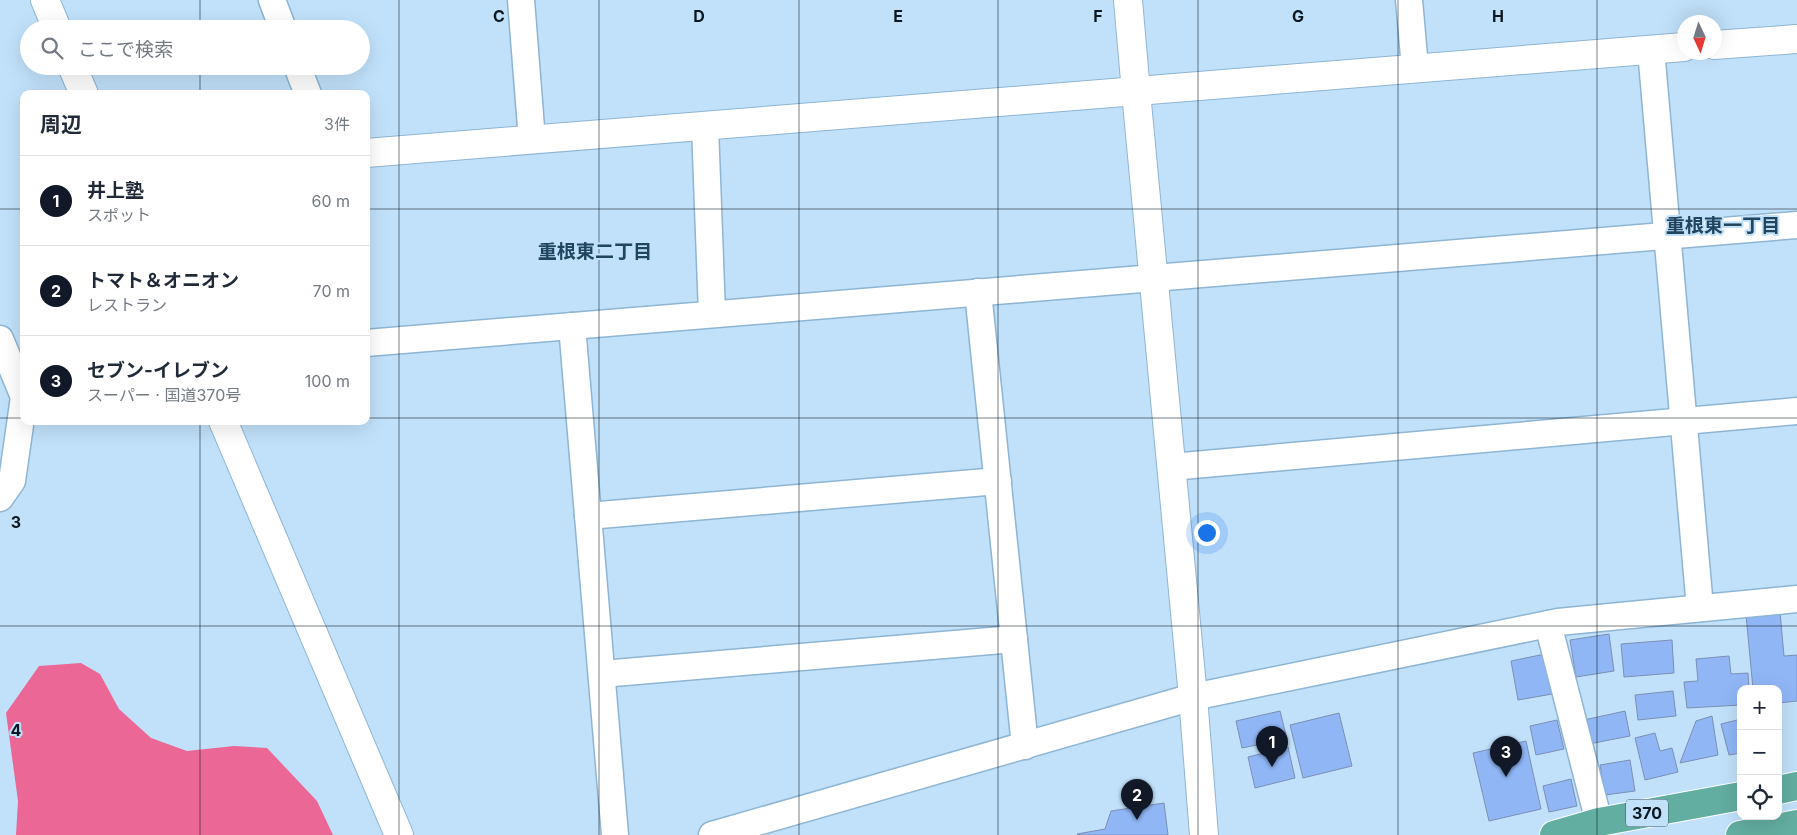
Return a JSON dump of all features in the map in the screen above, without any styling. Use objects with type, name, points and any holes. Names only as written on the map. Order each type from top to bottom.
[{"type":"highway","points":[[1782,789],[1797,786]]},
{"type":"highway","name":"370","points":[[1554,835],[1599,822],[1737,797]]},
{"type":"highway","points":[[1740,835],[1797,824]]},
{"type":"street","points":[[45,0],[53,20]]},
{"type":"street","points":[[272,0],[280,20]]},
{"type":"street","points":[[521,0],[532,140]]},
{"type":"street","points":[[1128,0],[1193,697],[1204,835]]},
{"type":"street","points":[[1409,0],[1415,68]]},
{"type":"street","points":[[1722,44],[1797,39]]},
{"type":"street","points":[[370,152],[1677,48]]},
{"type":"street","points":[[1652,50],[1700,608]]},
{"type":"street","points":[[76,75],[82,90]]},
{"type":"street","points":[[301,75],[306,90]]},
{"type":"street","points":[[705,126],[712,314]]},
{"type":"street","points":[[370,343],[1797,225]]},
{"type":"street","points":[[978,292],[1025,746]]},
{"type":"street","points":[[572,326],[616,835]]},
{"type":"street","points":[[0,339],[20,387]]},
{"type":"street","points":[[1171,467],[1797,411]]},
{"type":"street","points":[[0,498],[12,481],[20,425]]},
{"type":"street","points":[[224,425],[399,835]]},
{"type":"street","points":[[588,516],[998,481]]},
{"type":"street","points":[[712,835],[1193,697],[1558,622],[1797,599]]},
{"type":"street","points":[[1548,624],[1599,822]]},
{"type":"street","points":[[602,674],[1014,639]]},
{"type":"shaded area","points":[[81,663],[100,674],[119,709],[151,738],[187,751],[234,746],[267,748],[317,801],[333,835],[16,835],[18,801],[6,713],[39,666]]},
{"type":"building","points":[[1780,612],[1784,656],[1797,655],[1797,701],[1782,703],[1782,685],[1753,685],[1746,615]]},
{"type":"building","points":[[1609,634],[1614,671],[1576,677],[1570,640]]},
{"type":"building","points":[[1672,640],[1674,673],[1624,677],[1621,644]]},
{"type":"building","points":[[1550,653],[1558,693],[1518,700],[1511,661]]},
{"type":"building","points":[[1729,656],[1731,674],[1748,673],[1749,685],[1737,685],[1737,705],[1687,708],[1684,682],[1698,681],[1696,659]]},
{"type":"building","points":[[1673,691],[1676,716],[1638,720],[1635,695]]},
{"type":"building","points":[[1280,711],[1287,739],[1242,748],[1236,721]]},
{"type":"building","points":[[1625,711],[1630,736],[1589,744],[1584,720]]},
{"type":"building","points":[[1339,713],[1352,766],[1303,778],[1290,725]]},
{"type":"building","points":[[1712,716],[1718,755],[1680,763],[1696,721]]},
{"type":"building","points":[[1557,720],[1564,749],[1536,755],[1530,726]]},
{"type":"building","points":[[1737,720],[1737,754],[1729,755],[1721,724]]},
{"type":"building","points":[[1655,733],[1660,751],[1672,748],[1678,772],[1645,780],[1635,738]]},
{"type":"building","points":[[1526,741],[1541,809],[1489,821],[1473,753]]},
{"type":"building","points":[[1288,747],[1295,778],[1255,788],[1248,757]]},
{"type":"building","points":[[1630,760],[1635,791],[1605,795],[1600,765]]},
{"type":"building","points":[[1571,779],[1577,806],[1549,812],[1543,786]]},
{"type":"building","points":[[1164,803],[1168,835],[1077,834],[1105,829],[1111,811]]},
{"type":"place","name":"井上塾","points":[[1272,767]]},
{"type":"place","name":"セブン-イレブン","points":[[1506,777]]},
{"type":"place","name":"トマト＆オニオン","points":[[1137,820]]},
{"type":"district","name":"重根東一丁目","points":[[1723,225]]},
{"type":"district","name":"重根東二丁目","points":[[595,251]]}]
